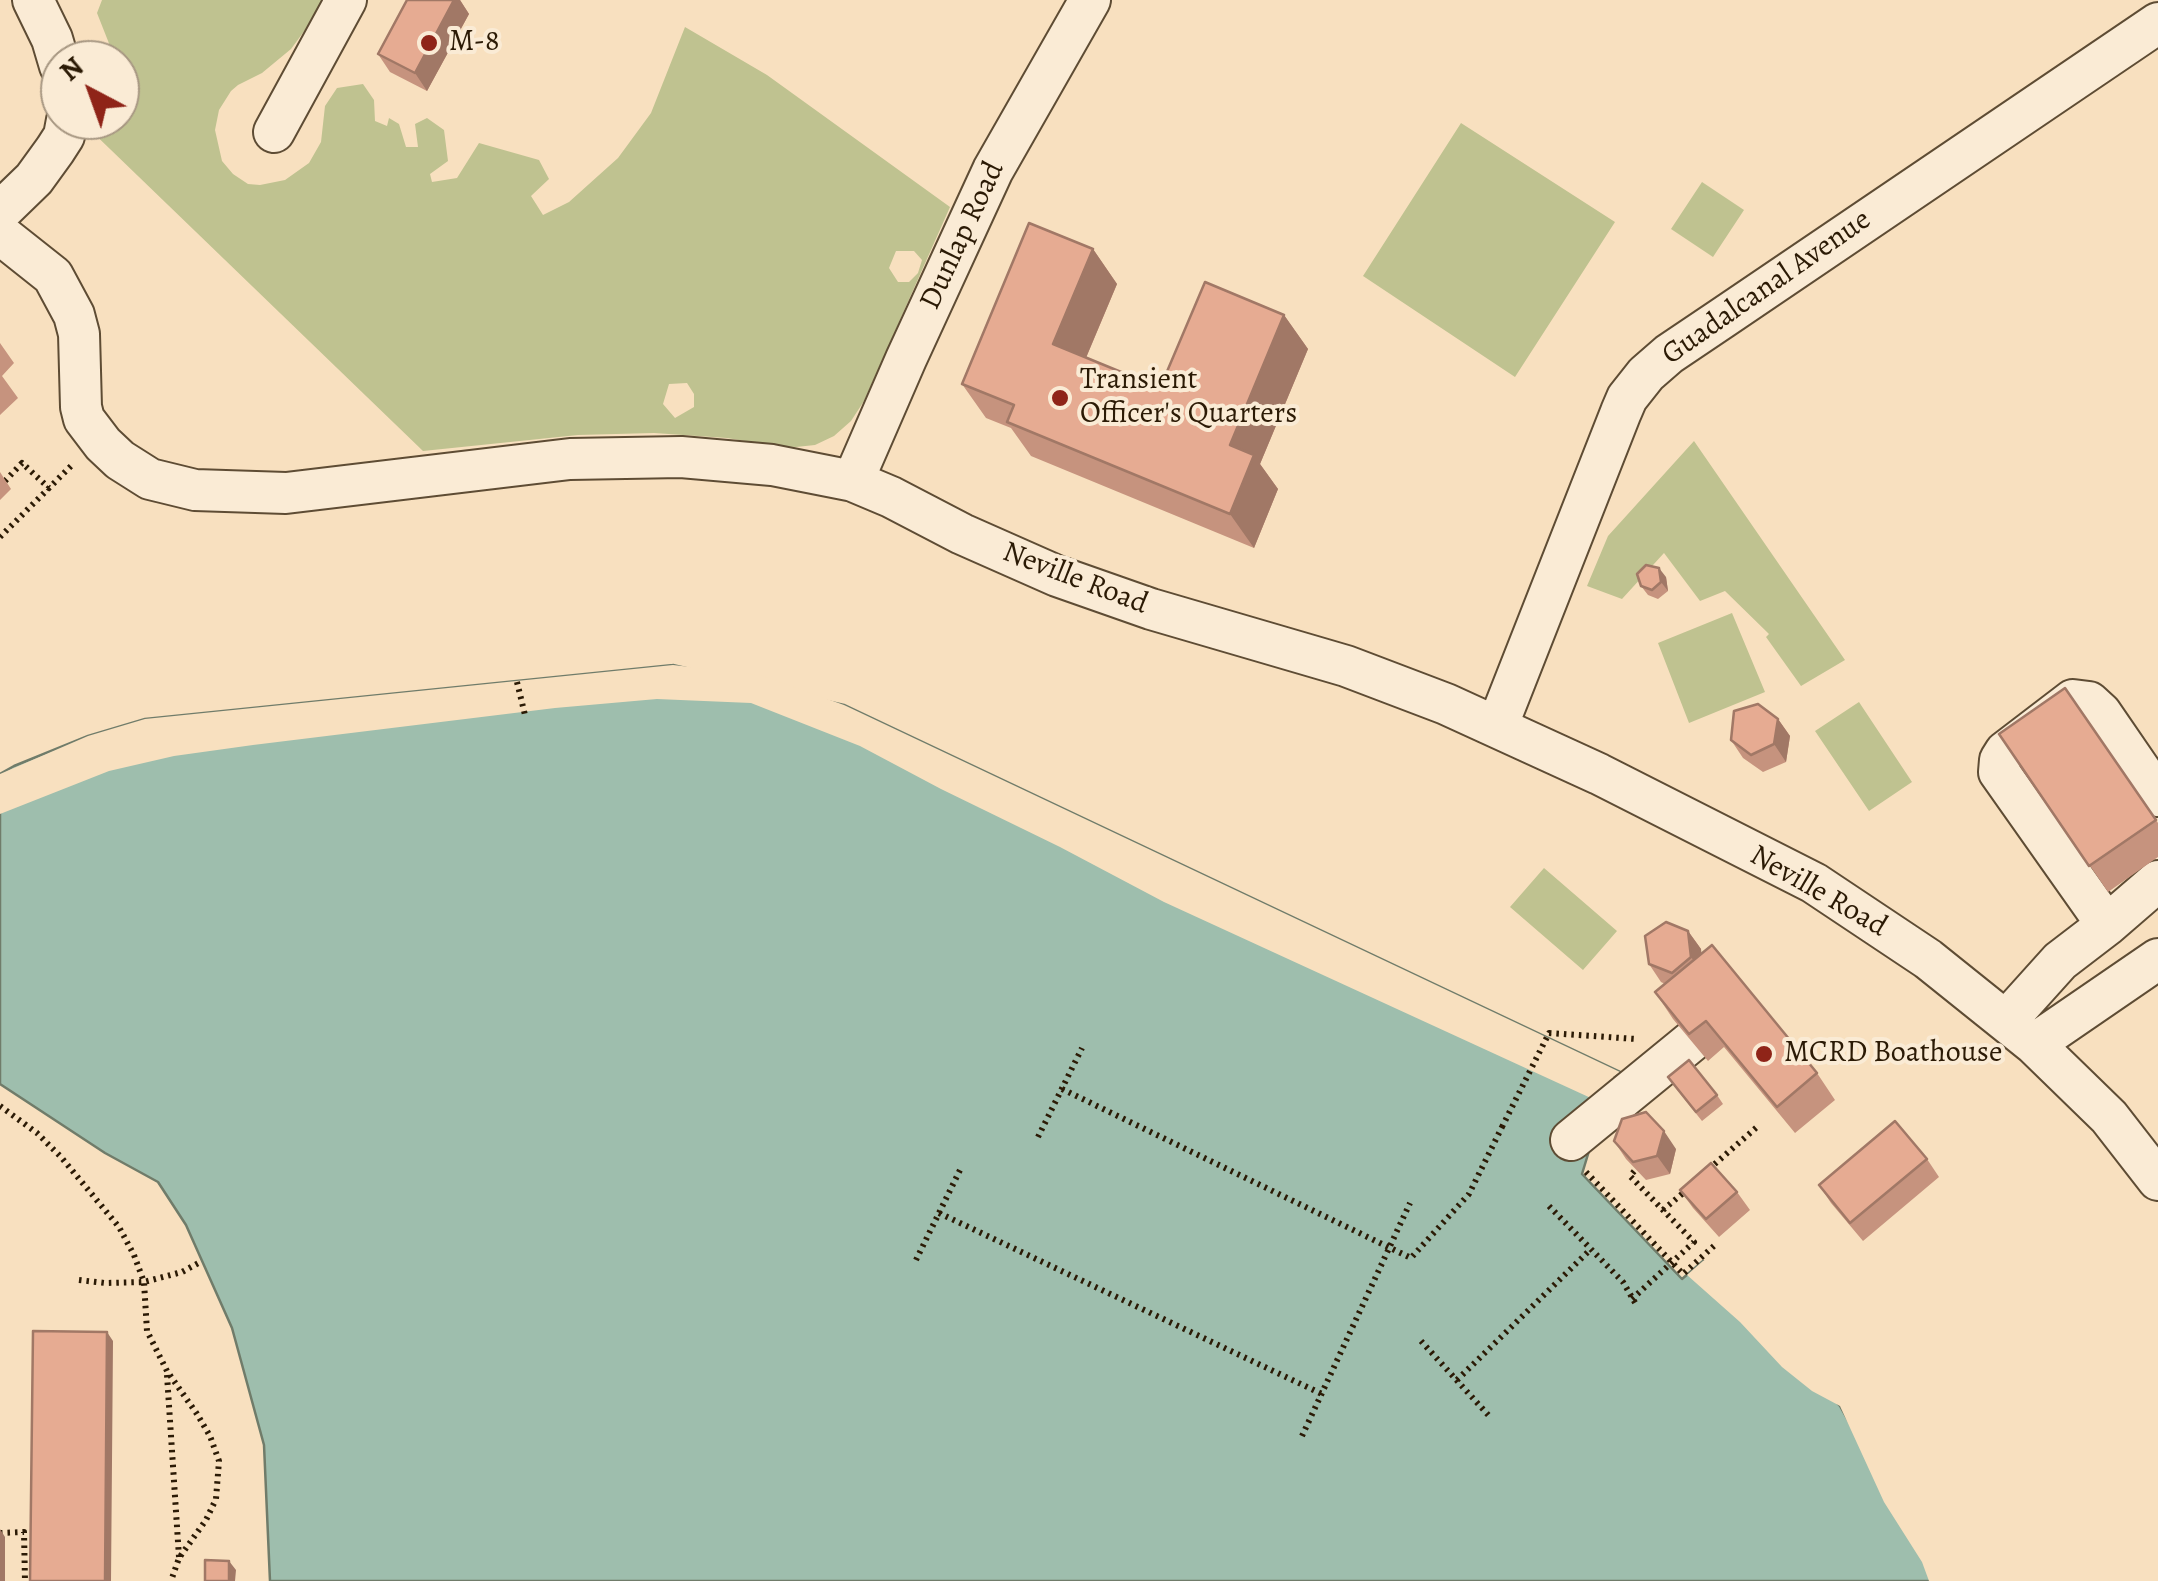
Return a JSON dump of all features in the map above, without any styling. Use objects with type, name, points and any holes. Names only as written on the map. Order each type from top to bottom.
[{"type":"street","points":[[33,0],[52,40]]},
{"type":"street","points":[[274,132],[346,0]]},
{"type":"street","name":"Dunlap Road","points":[[854,481],[993,170],[1090,0]]},
{"type":"street","name":"Guadalcanal Avenue","points":[[1497,727],[1621,412],[1646,374],[1724,316],[2158,22]]},
{"type":"street","points":[[0,212],[34,179],[61,140]]},
{"type":"street","name":"Neville Road","points":[[0,234],[53,276],[74,315],[79,334],[84,418],[120,460],[150,478],[195,490],[286,493],[570,459],[627,456],[772,464],[854,481],[1057,576],[1151,609],[1346,666],[1497,727],[1814,882],[1928,959],[2020,1032],[2109,1117],[2158,1180]]},
{"type":"street","points":[[2107,925],[2000,772],[2000,760],[2005,752],[2073,700],[2089,702],[2101,713],[2158,796]]},
{"type":"street","points":[[2020,1032],[2060,960],[2158,882]]},
{"type":"street","points":[[2020,1032],[2158,959]]},
{"type":"street","points":[[1581,1148],[1692,1041]]},
{"type":"path","points":[[0,537],[99,438]]},
{"type":"path","points":[[4,482],[22,464],[49,488]]},
{"type":"path","points":[[517,682],[525,716]]},
{"type":"path","points":[[1495,1142],[1549,1033]]},
{"type":"path","points":[[1038,1137],[1082,1048]]},
{"type":"path","points":[[1062,1089],[1411,1258],[1469,1194],[1502,1128]]},
{"type":"path","points":[[0,1106],[61,1157],[112,1217],[144,1282],[147,1331],[167,1371],[198,1414],[219,1461],[216,1499],[180,1558],[171,1581]]},
{"type":"path","points":[[1704,1174],[1757,1127]]},
{"type":"path","points":[[1581,1148],[1586,1172],[1683,1274],[1716,1244]]},
{"type":"path","points":[[916,1260],[960,1168]]},
{"type":"path","points":[[1549,1206],[1622,1282],[1635,1302],[1694,1242],[1630,1176],[1636,1170]]},
{"type":"path","points":[[1664,1210],[1690,1186]]},
{"type":"path","points":[[1302,1436],[1410,1203]]},
{"type":"path","points":[[939,1213],[1322,1394]]},
{"type":"path","points":[[1457,1380],[1590,1249]]},
{"type":"path","points":[[79,1280],[144,1282],[182,1272],[202,1261]]},
{"type":"path","points":[[1422,1341],[1492,1418]]},
{"type":"path","points":[[167,1371],[180,1558]]},
{"type":"path","points":[[0,1533],[24,1532],[26,1581]]},
{"type":"green space","points":[[102,0],[322,0],[291,49],[262,73],[238,85],[219,110],[215,130],[222,161],[233,174],[248,184],[285,180],[309,163],[321,142],[325,106],[337,88],[363,84],[374,100],[375,121],[387,126],[389,118],[399,124],[406,147],[418,147],[415,124],[427,118],[444,130],[448,161],[430,174],[432,182],[457,178],[479,143],[539,160],[549,179],[531,196],[543,215],[569,202],[618,158],[651,113],[685,27],[767,75],[950,207],[864,401],[851,421],[834,436],[815,445],[775,446],[654,433],[578,435],[423,451],[101,140],[140,140],[140,40],[108,40],[97,13]],"holes":[[[896,251],[914,251],[922,260],[918,273],[909,282],[898,282],[889,268]],[[687,383],[694,394],[694,407],[675,418],[663,404],[669,384]]]},
{"type":"green space","points":[[1461,123],[1615,222],[1515,377],[1363,276]]},
{"type":"green space","points":[[1702,182],[1744,210],[1713,257],[1671,229]]},
{"type":"green space","points":[[1694,441],[1845,660],[1801,686],[1766,637],[1769,634],[1725,591],[1700,601],[1664,553],[1622,599],[1587,586],[1608,536]]},
{"type":"green space","points":[[1732,613],[1765,692],[1689,723],[1658,643]]},
{"type":"green space","points":[[1859,702],[1912,782],[1869,811],[1815,731]]},
{"type":"green space","points":[[1544,868],[1617,931],[1583,970],[1510,907]]},
{"type":"shaded area","points":[[673,665],[844,705],[1620,1072],[1613,1077],[1618,1081],[1582,1174],[1682,1279],[1703,1261],[1840,1406],[1938,1581],[270,1581],[264,1445],[232,1328],[186,1225],[158,1182],[105,1153],[0,1084],[0,774],[88,736],[145,719]]},
{"type":"pier","points":[[673,665],[760,675],[844,705],[1620,1072],[1613,1077],[1618,1081],[1593,1099],[1164,902],[860,746],[751,703],[657,699],[555,708],[174,756],[109,771],[0,814],[0,774],[88,736],[145,719]]},
{"type":"pier","points":[[1708,1259],[1743,1286],[1844,1403],[1896,1482],[1943,1581],[1929,1581],[1922,1562],[1884,1502],[1840,1406],[1812,1391],[1782,1367],[1740,1322],[1687,1275]]},
{"type":"building","points":[[407,0],[454,0],[415,73],[378,54]]},
{"type":"building","name":"Transient Officer's Quarters","points":[[1029,223],[1093,249],[1053,344],[1160,388],[1205,282],[1284,315],[1230,445],[1254,455],[1230,514],[1007,422],[1014,405],[962,384]]},
{"type":"building","points":[[1646,565],[1659,568],[1661,582],[1652,590],[1641,586],[1637,574]]},
{"type":"building","points":[[2065,688],[2156,820],[2089,866],[1999,734]]},
{"type":"building","points":[[1758,704],[1778,719],[1774,744],[1751,755],[1731,740],[1734,711]]},
{"type":"building","points":[[1666,922],[1688,931],[1691,957],[1672,973],[1649,964],[1645,936]]},
{"type":"building","name":"MCRD Boathouse","points":[[1712,945],[1817,1073],[1777,1107],[1706,1021],[1689,1034],[1655,992]]},
{"type":"building","points":[[1689,1060],[1717,1095],[1696,1112],[1668,1077]]},
{"type":"building","points":[[1646,1112],[1664,1131],[1657,1156],[1633,1162],[1614,1141],[1622,1119]]},
{"type":"building","points":[[1895,1121],[1927,1159],[1850,1223],[1819,1185]]},
{"type":"building","points":[[1711,1163],[1737,1192],[1706,1219],[1680,1190]]},
{"type":"building","points":[[33,1331],[107,1332],[105,1581],[30,1581]]},
{"type":"building","points":[[205,1560],[229,1561],[229,1581],[205,1581]]},
{"type":"place","name":"M-8","points":[[429,43]]},
{"type":"place","name":"Transient Officer's Quarters","points":[[1060,398]]},
{"type":"place","name":"MCRD Boathouse","points":[[1764,1054]]}]
